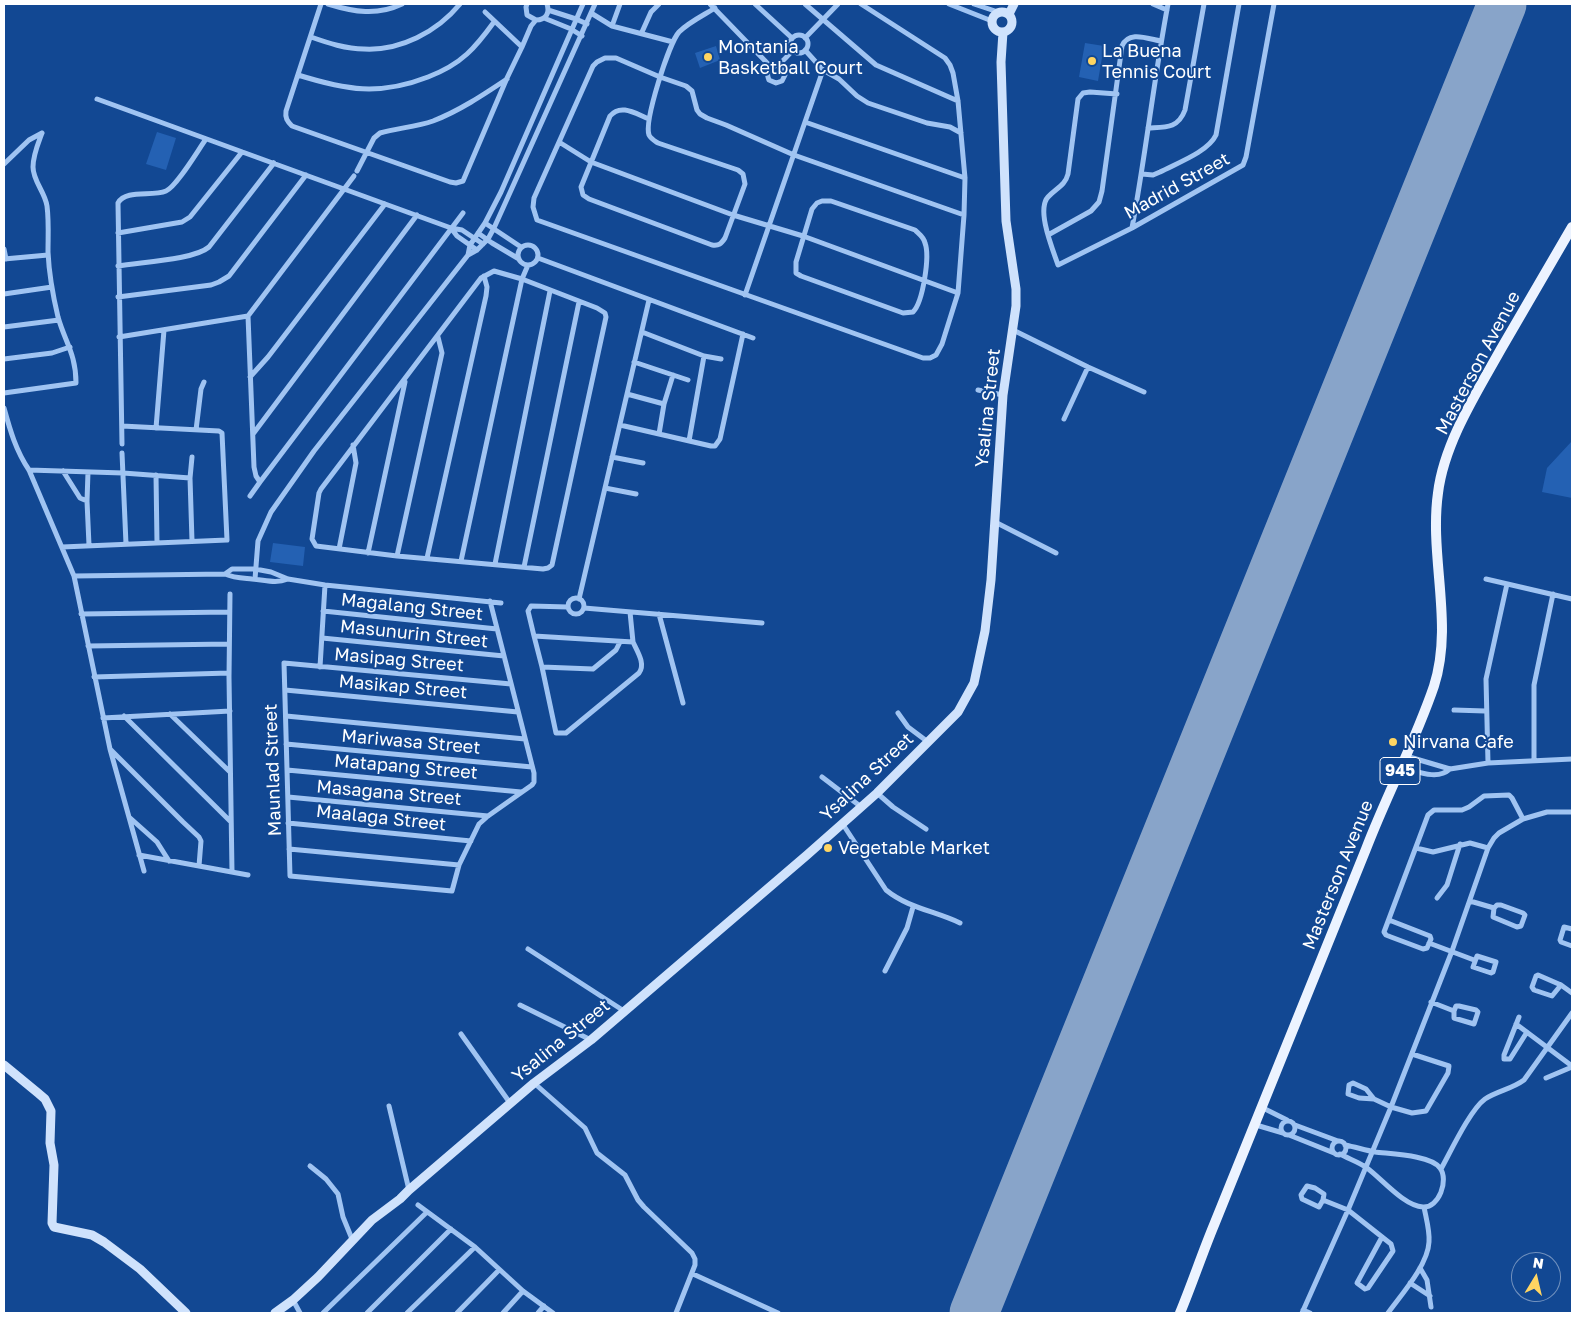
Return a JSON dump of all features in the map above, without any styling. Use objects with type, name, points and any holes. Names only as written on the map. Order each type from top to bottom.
[{"type":"main road","name":"Masterson Avenue","points":[[1180,1313],[1372,831],[1406,756],[1434,684],[1440,663],[1442,639],[1436,510],[1442,473],[1448,452],[1477,391],[1572,227]]},
{"type":"street","points":[[321,4],[286,111],[285,117],[287,122],[292,126],[367,153],[450,182],[460,183],[531,26],[536,20]]},
{"type":"street","points":[[328,4],[362,12],[392,9],[402,4]]},
{"type":"street","points":[[311,37],[337,46],[365,50],[395,46],[417,38],[439,24],[460,4]]},
{"type":"street","points":[[527,4],[529,18],[536,20],[544,18],[571,29],[582,36]]},
{"type":"street","points":[[544,18],[548,10],[547,4]]},
{"type":"street","points":[[468,255],[470,245],[485,223],[501,192],[583,4]]},
{"type":"street","points":[[254,579],[258,541],[272,512],[314,451],[468,255],[477,250],[488,239],[595,4]]},
{"type":"street","points":[[612,26],[620,4]]},
{"type":"street","points":[[642,32],[651,12],[659,4]]},
{"type":"street","points":[[710,4],[771,67]]},
{"type":"street","points":[[755,4],[792,38]]},
{"type":"street","points":[[805,4],[876,65],[958,101]]},
{"type":"street","points":[[805,38],[838,4]]},
{"type":"street","points":[[860,4],[945,58],[953,73],[958,101],[965,178],[964,215],[958,293],[942,344],[936,355],[930,358],[923,358],[537,220],[533,207],[534,198],[593,66],[605,58],[616,58],[686,86],[692,91],[697,110],[700,114],[794,155],[964,215]]},
{"type":"street","points":[[949,4],[992,21]]},
{"type":"street","points":[[974,4],[1003,10],[1013,23],[1010,29],[1003,32],[994,28],[993,17],[1003,10],[1014,4]]},
{"type":"street","points":[[1153,4],[1167,10]]},
{"type":"street","points":[[1132,228],[1168,4]]},
{"type":"street","points":[[1148,128],[1174,125],[1182,118],[1204,4]]},
{"type":"street","points":[[1142,174],[1160,172],[1205,148],[1213,141],[1216,135],[1239,4]]},
{"type":"street","name":"Madrid Street","points":[[1048,235],[1058,265],[1132,228],[1243,165],[1274,4]]},
{"type":"street","points":[[649,119],[624,109],[617,109],[610,116],[581,191],[589,199],[598,203],[712,245],[721,244],[745,184],[743,174],[738,170],[658,143],[650,135],[649,119],[660,77],[673,42],[679,32],[715,8]]},
{"type":"street","points":[[548,10],[587,24]]},
{"type":"street","points":[[485,12],[522,48]]},
{"type":"street","points":[[592,13],[612,26],[642,32],[673,42]]},
{"type":"street","points":[[298,75],[347,88],[390,89],[413,83],[439,72],[467,54],[494,22]]},
{"type":"street","name":"Ysalina Street","points":[[275,1313],[293,1300],[318,1277],[372,1220],[400,1200],[409,1190],[534,1083],[591,1040],[877,793],[958,712],[974,683],[985,632],[995,522],[1003,396],[1017,296],[1006,221],[1001,62],[1003,32]]},
{"type":"street","points":[[798,35],[805,38],[808,44],[805,50],[799,53],[793,50],[790,44],[792,38],[798,35]]},
{"type":"street","points":[[1116,94],[1090,92],[1080,95],[1066,181],[1047,198],[1044,205],[1048,235],[1091,211],[1099,202],[1102,191],[1124,41],[1129,37],[1135,36],[1161,41]]},
{"type":"street","points":[[777,65],[783,68],[785,72],[784,78],[779,83],[772,82],[768,73],[771,67],[777,65],[793,50]]},
{"type":"street","points":[[805,50],[823,70],[839,79],[858,96],[868,102],[927,123],[950,127],[961,133]]},
{"type":"street","points":[[745,295],[823,70]]},
{"type":"street","points":[[260,482],[254,467],[248,316],[344,189],[367,153],[374,138],[380,133],[431,121],[446,115],[484,94],[507,78]]},
{"type":"street","points":[[97,99],[451,228],[488,239],[528,265]]},
{"type":"street","points":[[805,122],[965,178]]},
{"type":"street","points":[[4,164],[29,140],[42,133],[33,169],[35,178],[46,198],[48,254],[59,320],[76,367],[76,382],[4,393]]},
{"type":"street","points":[[122,444],[117,207],[120,200],[130,196],[166,191],[174,184],[206,139]]},
{"type":"street","points":[[559,142],[591,162],[733,215],[803,236],[958,293]]},
{"type":"street","points":[[118,233],[182,222],[190,217],[242,152]]},
{"type":"street","points":[[118,266],[190,255],[204,251],[274,163]]},
{"type":"street","points":[[118,297],[210,285],[229,276],[306,175]]},
{"type":"street","points":[[831,201],[915,230],[923,237],[926,243],[927,253],[924,280],[916,308],[909,314],[796,273],[796,262],[812,209],[817,203],[831,201]]},
{"type":"street","points":[[250,377],[268,357],[385,204]]},
{"type":"street","points":[[250,496],[462,213]]},
{"type":"street","points":[[253,434],[417,215]]},
{"type":"street","points":[[485,223],[522,247]]},
{"type":"street","points":[[451,228],[457,236],[477,250]]},
{"type":"street","points":[[477,236],[482,244]]},
{"type":"street","points":[[461,561],[522,279],[528,265],[534,263],[538,258],[538,251],[534,246],[527,245],[522,247],[518,252],[519,259]]},
{"type":"street","points":[[4,249],[5,259],[48,254]]},
{"type":"street","points":[[538,258],[753,338]]},
{"type":"street","points":[[494,271],[522,279],[605,312],[605,324],[552,565],[543,569],[397,556],[316,546],[312,539],[319,491],[475,286],[484,276],[494,271]]},
{"type":"street","points":[[427,558],[486,296],[487,288],[484,276]]},
{"type":"street","points":[[4,294],[52,287]]},
{"type":"street","points":[[494,564],[550,291]]},
{"type":"street","points":[[579,599],[649,300]]},
{"type":"street","points":[[524,567],[579,302]]},
{"type":"street","points":[[119,337],[248,316]]},
{"type":"street","points":[[4,327],[59,320]]},
{"type":"street","points":[[156,428],[164,330]]},
{"type":"street","points":[[1013,330],[1144,392]]},
{"type":"street","points":[[642,332],[704,356],[721,359]]},
{"type":"street","points":[[620,425],[715,446],[720,440],[743,334]]},
{"type":"street","points":[[397,556],[442,353],[438,337]]},
{"type":"street","points":[[4,359],[52,353],[70,347]]},
{"type":"street","points":[[690,441],[704,356]]},
{"type":"street","points":[[634,362],[688,380]]},
{"type":"street","points":[[1064,419],[1088,367]]},
{"type":"street","points":[[659,434],[664,404],[672,375]]},
{"type":"street","points":[[368,552],[405,379]]},
{"type":"street","points":[[196,430],[201,389],[204,382]]},
{"type":"street","points":[[978,390],[1003,396]]},
{"type":"street","points":[[627,394],[664,404]]},
{"type":"street","points":[[4,408],[12,439],[29,470],[74,576],[110,749],[144,871]]},
{"type":"street","points":[[62,547],[227,540],[223,435],[219,431],[122,426]]},
{"type":"street","points":[[339,549],[356,464],[353,445]]},
{"type":"street","points":[[122,453],[126,544]]},
{"type":"street","points":[[192,457],[190,478],[192,541]]},
{"type":"street","points":[[612,457],[643,463]]},
{"type":"street","points":[[29,470],[123,473],[190,478]]},
{"type":"street","points":[[64,471],[80,498],[87,501]]},
{"type":"street","points":[[88,472],[89,546]]},
{"type":"street","points":[[156,475],[157,542]]},
{"type":"street","points":[[605,488],[636,494]]},
{"type":"street","points":[[995,522],[1056,553]]},
{"type":"street","points":[[225,574],[232,569],[255,569],[271,572],[288,579],[501,603]]},
{"type":"street","points":[[74,576],[225,574],[232,577],[271,582],[280,582],[288,579]]},
{"type":"street","points":[[1486,579],[1572,599]]},
{"type":"street","points":[[320,667],[325,584]]},
{"type":"street","points":[[1488,763],[1485,711],[1487,669],[1507,584]]},
{"type":"street","points":[[230,594],[230,821],[232,872]]},
{"type":"street","points":[[1534,760],[1534,686],[1552,594]]},
{"type":"street","points":[[579,599],[583,603],[584,608],[581,613],[570,612],[568,607],[571,600],[579,599]]},
{"type":"street","points":[[289,849],[459,865],[479,824],[528,789],[534,782],[532,767],[490,601]]},
{"type":"street","points":[[568,607],[531,606],[528,611],[556,733],[566,733],[642,669],[642,662],[633,642],[630,612]]},
{"type":"street","points":[[584,608],[762,623]]},
{"type":"street","name":"Magalang Street","points":[[324,611],[497,629]]},
{"type":"street","points":[[81,614],[229,612]]},
{"type":"street","points":[[659,614],[683,703]]},
{"type":"street","points":[[534,636],[633,642]]},
{"type":"street","name":"Masunurin Street","points":[[322,638],[504,656]]},
{"type":"street","points":[[542,667],[593,670],[616,650],[620,642]]},
{"type":"street","points":[[88,646],[229,644]]},
{"type":"street","name":"Masipag Street","points":[[284,663],[511,684]]},
{"type":"street","name":"Maunlad Street","points":[[284,663],[290,876],[452,891],[459,865]]},
{"type":"street","points":[[94,677],[229,673]]},
{"type":"street","name":"Masikap Street","points":[[285,690],[518,712]]},
{"type":"street","points":[[1454,710],[1485,711]]},
{"type":"street","points":[[103,718],[230,711]]},
{"type":"street","points":[[898,713],[908,727],[928,742]]},
{"type":"street","points":[[170,714],[230,772]]},
{"type":"street","points":[[124,716],[230,821]]},
{"type":"street","name":"Mariwasa Street","points":[[286,716],[525,739]]},
{"type":"street","name":"Mariwasa Street","points":[[286,744],[532,767]]},
{"type":"street","points":[[110,749],[182,822],[199,836],[201,842],[199,866]]},
{"type":"street","points":[[1406,756],[1450,769]]},
{"type":"street","points":[[1401,767],[1437,776],[1450,769],[1488,763],[1572,759]]},
{"type":"street","points":[[1424,773],[1428,762]]},
{"type":"street","name":"Matapang Street","points":[[287,770],[522,792]]},
{"type":"street","points":[[822,777],[860,806]]},
{"type":"street","points":[[877,793],[893,807],[926,829]]},
{"type":"street","points":[[1389,920],[1430,936],[1431,939],[1426,948],[1423,949],[1386,935],[1384,930],[1430,812],[1434,810],[1462,810],[1490,794],[1510,796],[1523,819]]},
{"type":"street","name":"Masagana Street","points":[[288,797],[488,816]]},
{"type":"street","points":[[1310,1313],[1302,1312],[1348,1210],[1391,1107],[1452,951],[1488,848],[1499,833],[1523,819],[1547,812],[1572,812]]},
{"type":"street","points":[[129,817],[157,842],[169,861]]},
{"type":"street","name":"Maalaga Street","points":[[288,823],[471,841]]},
{"type":"street","points":[[842,823],[886,890],[895,898],[913,907],[960,923]]},
{"type":"street","points":[[1416,848],[1432,852],[1470,843],[1488,848]]},
{"type":"street","points":[[1437,898],[1447,885],[1460,844]]},
{"type":"street","points":[[139,855],[248,875]]},
{"type":"street","points":[[1470,901],[1494,908],[1497,905],[1501,905],[1523,913],[1525,915],[1521,926],[1517,928],[1493,917],[1494,908]]},
{"type":"street","points":[[885,971],[907,928],[913,907]]},
{"type":"street","points":[[1572,929],[1564,927],[1560,940],[1572,946]]},
{"type":"street","points":[[1429,943],[1474,960]]},
{"type":"street","points":[[528,949],[624,1010]]},
{"type":"street","points":[[1478,955],[1496,961],[1493,972],[1491,974],[1475,968],[1473,965],[1474,960],[1478,955]]},
{"type":"street","points":[[1560,985],[1552,996],[1534,990],[1532,987],[1538,975],[1560,985],[1572,993]]},
{"type":"street","points":[[1431,1002],[1454,1010]]},
{"type":"street","points":[[520,1005],[591,1040]]},
{"type":"street","points":[[1456,1006],[1476,1010],[1478,1012],[1474,1024],[1454,1018],[1454,1010],[1456,1006]]},
{"type":"street","points":[[1256,1125],[1290,1135],[1337,1153],[1366,1167],[1412,1204],[1424,1207],[1434,1203],[1439,1196],[1443,1184],[1441,1169],[1476,1108],[1488,1098],[1516,1086],[1524,1080],[1572,1013]]},
{"type":"street","points":[[1520,1017],[1504,1059],[1510,1059],[1528,1032]]},
{"type":"street","points":[[1516,1024],[1572,1066],[1546,1078]]},
{"type":"street","points":[[461,1034],[510,1103]]},
{"type":"street","points":[[1374,1099],[1366,1089],[1353,1083],[1348,1085],[1348,1094],[1358,1098],[1374,1099],[1391,1107],[1412,1112],[1426,1111],[1448,1073],[1448,1064],[1412,1054]]},
{"type":"street","points":[[4,1066],[45,1099],[51,1111],[50,1143],[54,1165],[52,1223],[54,1227],[92,1235],[104,1242],[140,1269],[186,1313]]},
{"type":"street","points":[[534,1083],[585,1128],[597,1153],[625,1175],[638,1200],[644,1207],[692,1253],[696,1265],[676,1313]]},
{"type":"street","points":[[389,1106],[409,1190]]},
{"type":"street","points":[[1263,1108],[1293,1122],[1295,1125],[1345,1145],[1372,1152],[1420,1158],[1431,1162],[1441,1169]]},
{"type":"street","points":[[1283,1133],[1280,1127],[1287,1120]]},
{"type":"street","points":[[1290,1135],[1295,1131],[1295,1125]]},
{"type":"street","points":[[1337,1153],[1332,1147],[1338,1141]]},
{"type":"street","points":[[1337,1153],[1345,1151],[1345,1145]]},
{"type":"street","points":[[310,1166],[333,1186],[338,1194],[343,1217],[352,1239]]},
{"type":"street","points":[[1310,1186],[1324,1194],[1323,1200],[1319,1207],[1302,1199],[1301,1194],[1304,1188],[1310,1186]]},
{"type":"street","points":[[1323,1200],[1348,1210],[1391,1244],[1393,1251],[1368,1288],[1365,1289],[1357,1284],[1382,1237]]},
{"type":"street","points":[[418,1206],[451,1229],[523,1291],[554,1313]]},
{"type":"street","points":[[1388,1313],[1420,1268],[1427,1253],[1430,1240],[1424,1207]]},
{"type":"street","points":[[324,1313],[427,1212]]},
{"type":"street","points":[[367,1313],[451,1229]]},
{"type":"street","points":[[407,1313],[475,1248]]},
{"type":"street","points":[[1420,1268],[1427,1280],[1431,1307]]},
{"type":"street","points":[[456,1313],[499,1270]]},
{"type":"street","points":[[693,1274],[778,1313]]},
{"type":"street","points":[[1410,1283],[1430,1296]]},
{"type":"street","points":[[503,1313],[523,1291]]},
{"type":"street","points":[[293,1300],[300,1313]]},
{"type":"street","points":[[538,1313],[544,1306]]},
{"type":"shaded area","name":"La Buena Tennis Court","points":[[1085,43],[1104,46],[1098,81],[1079,77]]},
{"type":"shaded area","name":"Montania Basketball Court","points":[[716,46],[720,60],[700,68],[695,53]]},
{"type":"shaded area","points":[[157,132],[176,138],[166,170],[146,164]]},
{"type":"shaded area","points":[[1572,441],[1572,498],[1542,492],[1547,468]]},
{"type":"shaded area","points":[[273,543],[305,547],[303,566],[270,562]]},
{"type":"runway","points":[[974,1313],[1502,4]]},
{"type":"place","name":"Montania Basketball Court","points":[[708,57]]},
{"type":"place","name":"La Buena Tennis Court","points":[[1092,61]]},
{"type":"place","name":"Nirvana Cafe","points":[[1393,742]]},
{"type":"place","name":"Vegetable Market","points":[[828,848]]}]
